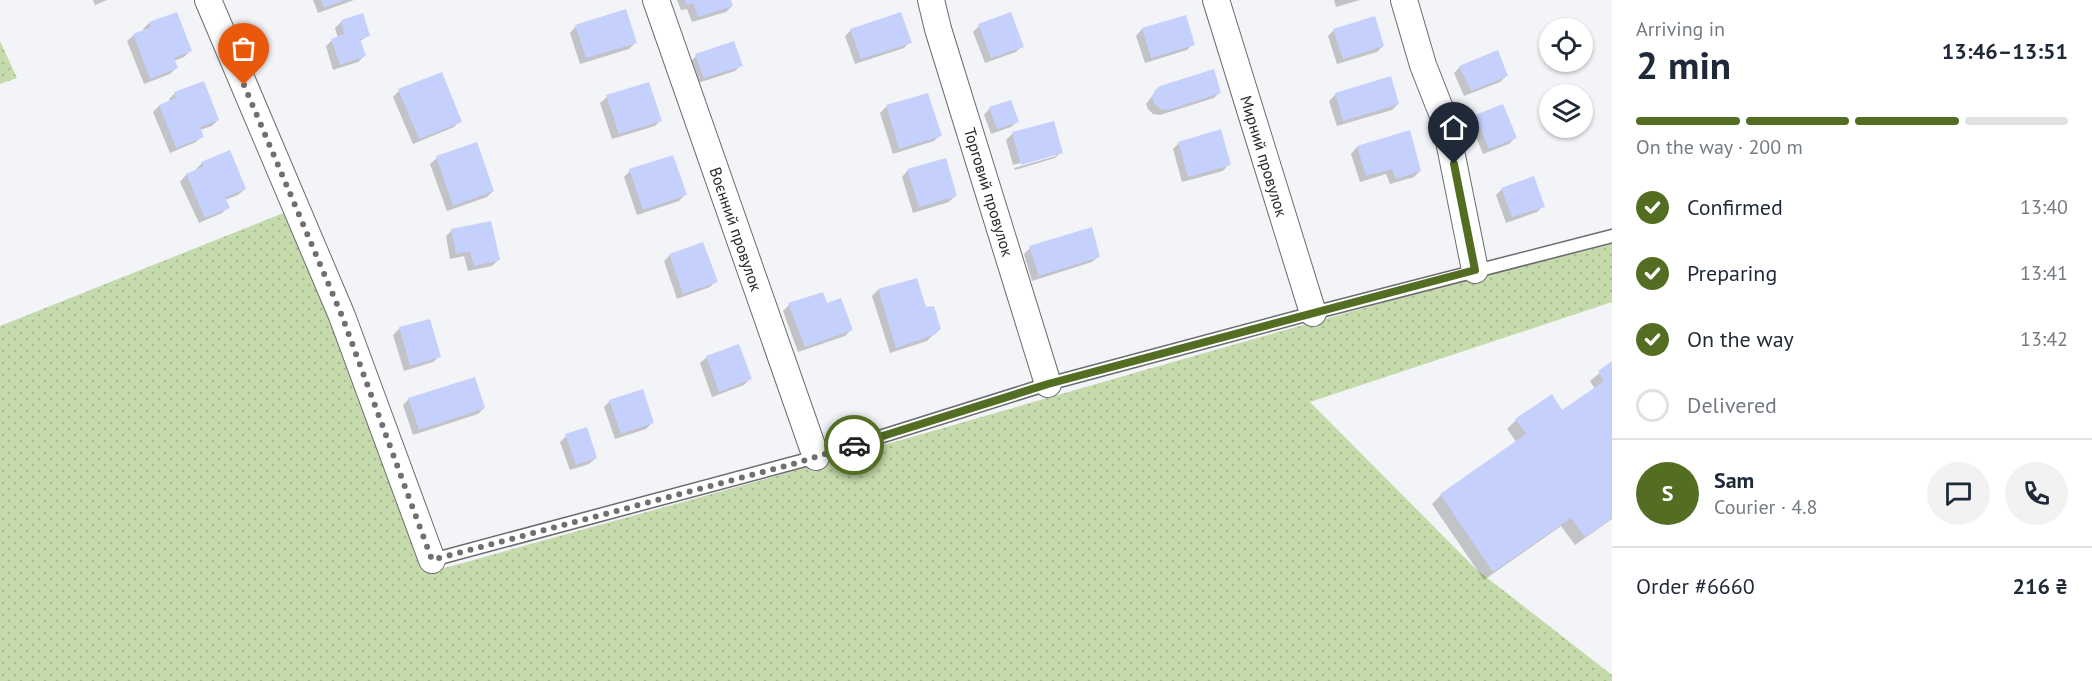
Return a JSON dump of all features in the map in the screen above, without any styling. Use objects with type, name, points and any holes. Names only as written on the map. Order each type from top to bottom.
[{"type":"street","points":[[208,0],[342,316],[432,560]]},
{"type":"street","name":"Воєнний провулок","points":[[656,0],[816,457]]},
{"type":"street","name":"Торговий провулок","points":[[931,0],[1048,384]]},
{"type":"street","name":"Мирний провулок","points":[[1216,0],[1313,313]]},
{"type":"street","points":[[1404,0],[1423,65],[1446,122],[1475,270]]},
{"type":"lane","points":[[432,560],[816,457],[1048,384],[1475,270],[1612,236]]},
{"type":"green space","points":[[0,41],[17,78],[0,84]]},
{"type":"green space","points":[[296,208],[437,570],[773,477],[1315,322],[1612,241],[1612,302],[1310,402],[1477,570],[1612,675],[1612,681],[0,681],[0,326]]},
{"type":"building","points":[[321,0],[345,0],[324,8]]},
{"type":"building","points":[[685,0],[731,0],[733,6],[698,17],[693,3],[687,5]]},
{"type":"building","points":[[626,9],[637,43],[586,58],[575,25]]},
{"type":"building","points":[[177,12],[192,51],[174,58],[178,68],[150,79],[133,34],[151,27],[149,22]]},
{"type":"building","points":[[901,12],[912,43],[861,59],[850,29]]},
{"type":"building","points":[[1011,12],[1024,47],[991,58],[978,24]]},
{"type":"building","points":[[363,13],[370,36],[360,39],[366,56],[340,65],[331,39],[344,34],[341,20]]},
{"type":"building","points":[[1186,15],[1195,45],[1151,58],[1142,28]]},
{"type":"building","points":[[1375,16],[1384,46],[1343,59],[1333,29]]},
{"type":"building","points":[[734,41],[743,66],[704,78],[695,54]]},
{"type":"building","points":[[1498,50],[1508,76],[1471,91],[1459,66]]},
{"type":"building","points":[[1214,69],[1221,93],[1168,110],[1160,109],[1154,103],[1152,97],[1160,86]]},
{"type":"building","points":[[442,72],[462,122],[419,139],[398,89]]},
{"type":"building","points":[[1391,76],[1399,104],[1343,121],[1335,93]]},
{"type":"building","points":[[204,81],[219,120],[200,127],[204,137],[176,148],[159,105],[176,98],[174,92]]},
{"type":"building","points":[[649,82],[662,121],[619,134],[606,95]]},
{"type":"building","points":[[928,93],[942,136],[899,149],[886,105]]},
{"type":"building","points":[[1011,100],[1019,122],[997,129],[989,107]]},
{"type":"building","points":[[1503,104],[1517,138],[1489,149],[1475,115]]},
{"type":"building","points":[[1054,121],[1063,153],[1021,165],[1012,132]]},
{"type":"building","points":[[1221,129],[1231,165],[1188,177],[1178,142]]},
{"type":"building","points":[[1410,130],[1421,171],[1396,179],[1392,169],[1366,176],[1357,146]]},
{"type":"building","points":[[477,142],[494,191],[453,206],[436,156]]},
{"type":"building","points":[[230,150],[246,189],[225,197],[230,208],[205,218],[186,174],[204,166],[201,162]]},
{"type":"building","points":[[673,155],[687,195],[643,210],[629,169]]},
{"type":"building","points":[[946,158],[957,196],[919,207],[907,169]]},
{"type":"building","points":[[1534,176],[1545,207],[1512,217],[1501,188]]},
{"type":"building","points":[[491,221],[500,260],[474,266],[470,251],[456,254],[451,229]]},
{"type":"building","points":[[1092,227],[1100,257],[1039,276],[1029,246]]},
{"type":"building","points":[[703,242],[718,282],[683,294],[669,254]]},
{"type":"building","points":[[917,278],[926,307],[934,306],[941,329],[934,335],[896,348],[878,289]]},
{"type":"building","points":[[823,292],[827,303],[841,298],[853,330],[805,347],[788,303]]},
{"type":"building","points":[[430,319],[441,357],[410,366],[399,327]]},
{"type":"building","points":[[739,344],[752,379],[719,392],[706,356]]},
{"type":"building","points":[[1612,361],[1612,518],[1585,537],[1571,518],[1493,572],[1440,494],[1526,434],[1515,419],[1552,394],[1562,410],[1604,381],[1598,371]]},
{"type":"building","points":[[475,377],[485,408],[419,430],[408,398]]},
{"type":"building","points":[[643,389],[654,423],[621,434],[609,400]]},
{"type":"building","points":[[587,427],[597,458],[576,465],[565,434]]},
{"type":"way so far","points":[[244,85],[342,316],[432,560],[793,464],[854,445]]},
{"type":"route","points":[[854,445],[1048,384],[1475,270],[1454,164]]}]
